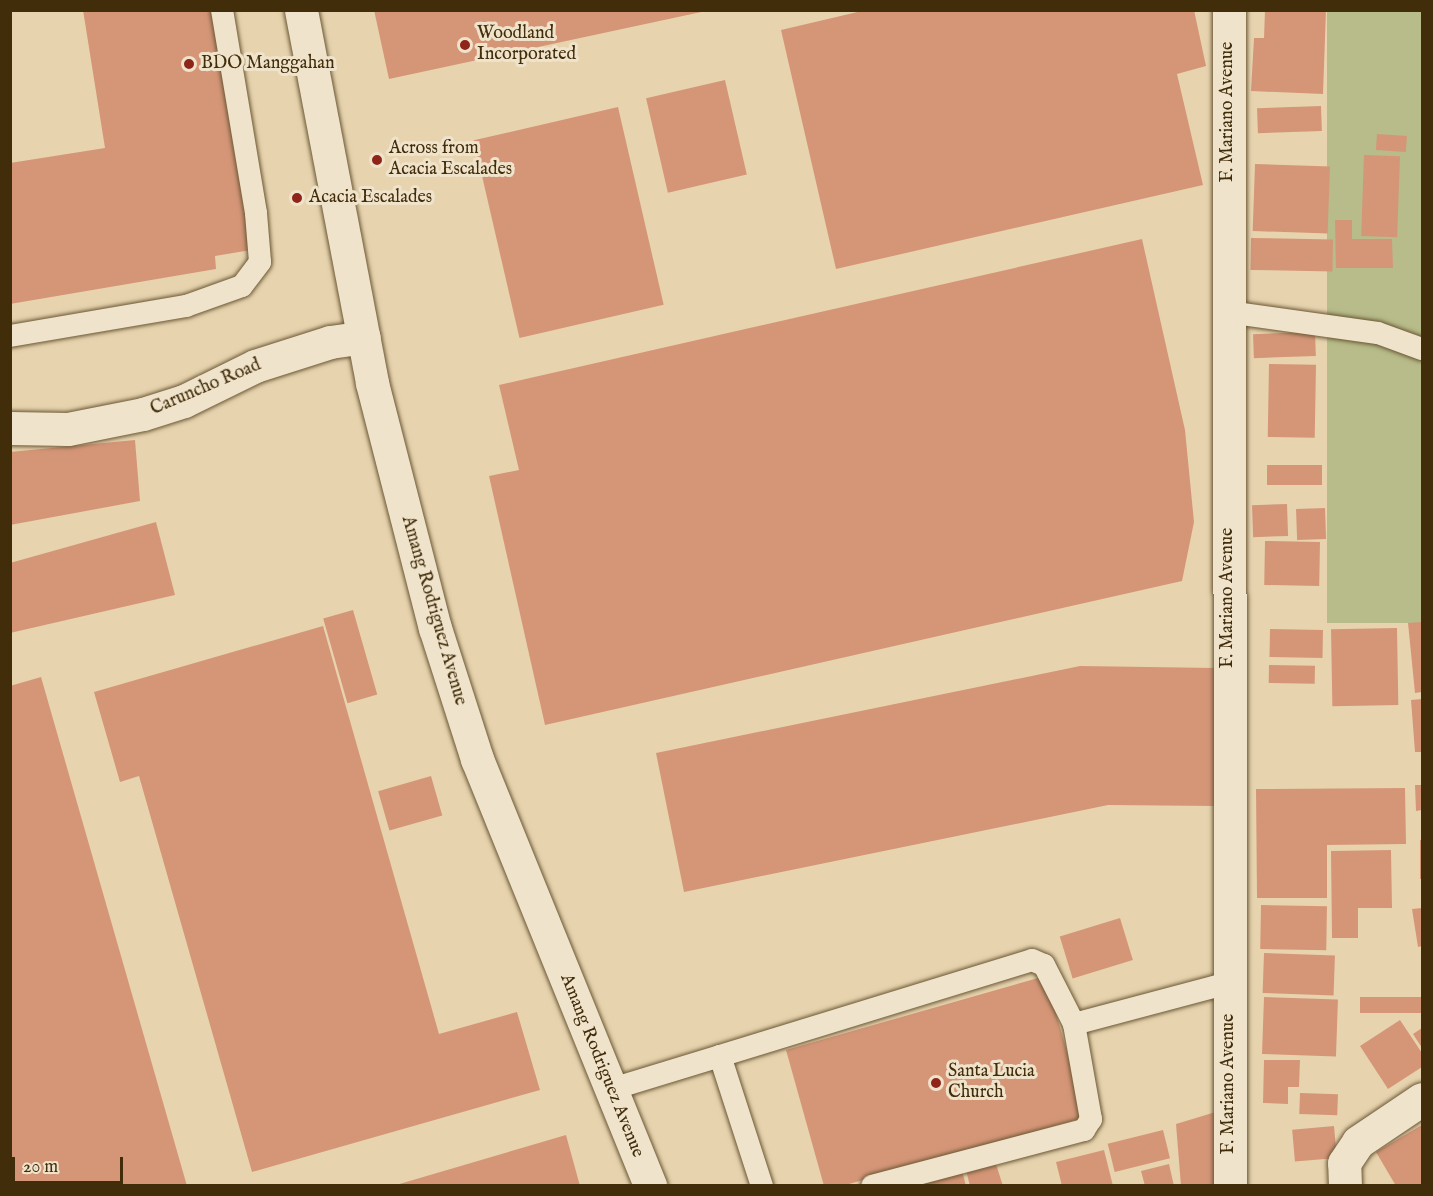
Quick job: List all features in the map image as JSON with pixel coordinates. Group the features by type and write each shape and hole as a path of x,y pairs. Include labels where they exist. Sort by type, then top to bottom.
{"street":[{"name":"Amang Rodriguez Avenue","path":"301,10 372,383 417,563 477,759 650,1185"},
{"name":"F. Mariano Avenue","path":"1228,10 1230,1185"},
{"name":"Caruncho Road","path":"10,428 68,429 143,414 184,401 255,366 330,342 364,336"},
{"path":"1345,1185 1344,1163 1358,1142 1422,1099"}],"lane":[{"path":"10,336 186,306 242,286 260,262 256,213 222,10"},
{"path":"1228,312 1378,333 1422,349"},
{"path":"612,1089 1032,960 1044,966 1074,1023 1090,1119 1084,1130 872,1185"},
{"path":"1074,1023 1228,983"},
{"path":"720,1056 762,1185"}],"green space":[{"path":"1327,11 1422,11 1422,623 1327,623"}],"building":[{"path":"83,10 211,10 251,250 215,256 216,269 10,304 10,163 105,148"},
{"name":"Woodland Incorporated","path":"374,10 706,10 706,11 389,79"},
{"path":"866,10 1194,10 1206,66 1177,74 1203,185 836,269 781,30"},
{"path":"1265,10 1326,10 1323,94 1251,91 1254,38 1264,38"},
{"path":"725,80 747,175 668,193 646,98"},
{"path":"1321,106 1322,131 1258,133 1257,108"},
{"path":"618,107 664,305 519,338 474,140"},
{"path":"1377,134 1407,136 1406,152 1376,150"},
{"path":"1364,155 1400,156 1397,237 1361,236"},
{"path":"1255,164 1330,167 1328,234 1253,231"},
{"path":"1335,220 1352,220 1352,239 1392,239 1393,268 1336,268"},
{"path":"1251,238 1333,239 1332,271 1250,270"},
{"path":"1142,239 1185,430 1194,522 1182,581 545,725 489,476 519,470 499,385"},
{"path":"1315,332 1316,356 1254,358 1253,334"},
{"path":"1269,364 1316,365 1315,438 1268,437"},
{"path":"135,440 140,501 10,525 10,452"},
{"path":"1267,465 1322,465 1322,485 1267,485"},
{"path":"1287,504 1288,536 1253,537 1252,505"},
{"path":"1325,508 1326,539 1297,540 1296,509"},
{"path":"156,522 175,595 10,633 10,563"},
{"path":"1265,541 1320,542 1319,586 1264,585"},
{"path":"353,610 377,695 347,703 323,619"},
{"path":"1422,622 1422,692 1415,693 1408,623"},
{"path":"323,626 439,1034 517,1012 540,1090 252,1172 139,776 120,782 94,692"},
{"path":"1397,628 1398,705 1332,706 1331,629"},
{"path":"1270,629 1323,630 1323,658 1270,657"},
{"path":"1269,665 1315,666 1315,684 1269,683"},
{"path":"1080,666 1215,668 1215,806 1108,805 684,892 656,753"},
{"path":"41,677 187,1186 10,1186 10,686"},
{"path":"1422,699 1422,752 1415,752 1411,700"},
{"path":"431,776 442,815 389,831 378,791"},
{"path":"1415,785 1422,785 1422,810 1416,811"},
{"path":"1405,788 1406,844 1327,845 1327,898 1257,898 1256,789"},
{"path":"1420,840 1422,840 1422,879 1420,879"},
{"path":"1391,850 1392,908 1358,908 1358,938 1332,938 1331,851"},
{"path":"1261,905 1327,906 1326,950 1260,949"},
{"path":"1422,908 1422,946 1418,947 1412,909"},
{"path":"1120,918 1133,960 1073,978 1060,936"},
{"path":"1264,953 1335,955 1334,995 1263,993"},
{"name":"Santa Lucia Church","path":"1045,976 1086,1117 842,1186 824,1186 786,1050"},
{"path":"1264,997 1338,1000 1336,1057 1262,1054"},
{"path":"1360,997 1422,997 1422,1013 1360,1013"},
{"path":"1400,1020 1422,1053 1422,1067 1388,1089 1360,1046"},
{"path":"1422,1028 1422,1048 1413,1034"},
{"path":"1264,1060 1300,1060 1299,1087 1288,1087 1288,1104 1263,1103"},
{"path":"1300,1093 1338,1094 1337,1115 1299,1114"},
{"path":"1219,1111 1221,1186 1181,1186 1176,1124"},
{"path":"1422,1125 1422,1186 1396,1186 1376,1152"},
{"path":"1334,1126 1337,1158 1295,1162 1292,1130"},
{"path":"1163,1130 1170,1158 1115,1172 1108,1144"},
{"path":"566,1135 580,1186 396,1186 396,1185"},
{"path":"1104,1150 1113,1186 1062,1186 1056,1162"},
{"path":"995,1161 1003,1186 970,1186 966,1170"},
{"path":"1169,1164 1174,1186 1145,1186 1141,1171"},
{"path":"961,1167 966,1186 905,1186"}],"place":[{"name":"Woodland Incorporated","path":"465,45"},
{"name":"BDO Manggahan","path":"189,64"},
{"name":"Across from Acacia Escalades","path":"377,160"},
{"name":"Acacia Escalades","path":"297,198"},
{"name":"Santa Lucia Church","path":"936,1083"}]}
